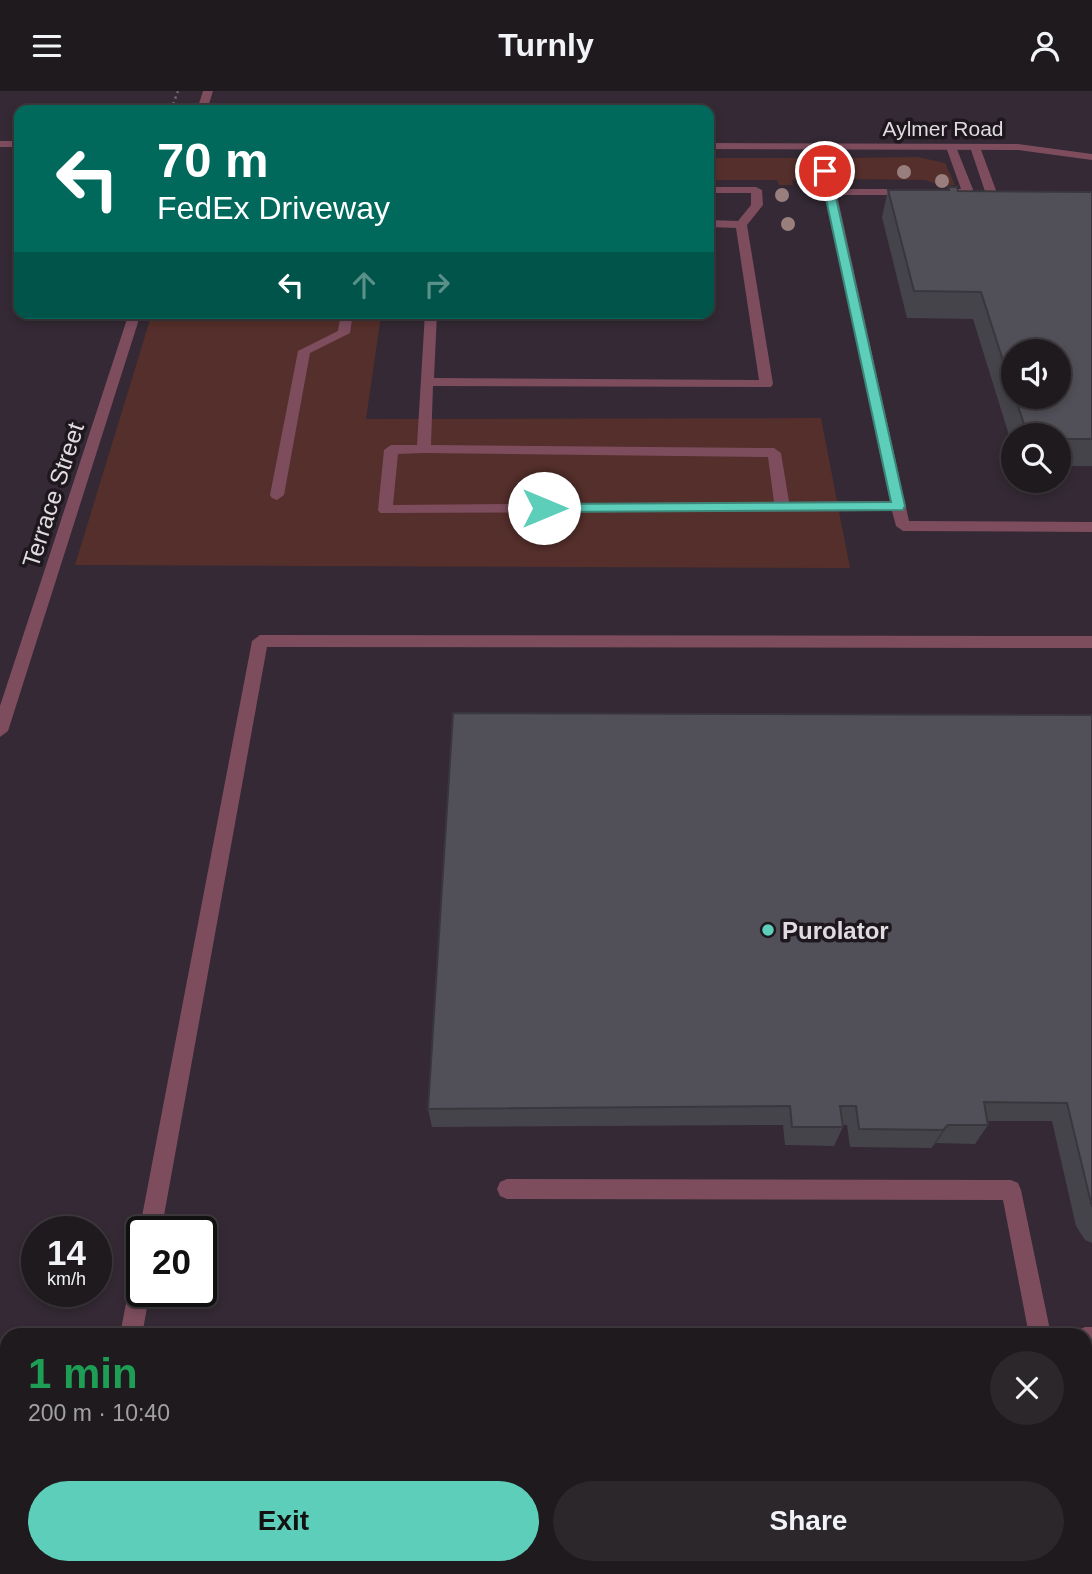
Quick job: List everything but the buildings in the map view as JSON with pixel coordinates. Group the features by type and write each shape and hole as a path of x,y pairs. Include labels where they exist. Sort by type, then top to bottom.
{"street":[{"name":"Aylmer Road","path":"714,146 1018,147 1092,157"},
{"path":"820,146 903,526 1092,527"},
{"path":"830,192 968,192 951,147"},
{"path":"975,147 998,212"},
{"path":"427,382 766,384 741,225 757,205 755,190 714,190"},
{"path":"714,224 741,225"},
{"name":"Terrace Street","path":"0,731 133,319"},
{"path":"277,495 303,351 344,333 346,319"},
{"path":"424,449 431,319"},
{"path":"782,506 774,453 424,449 391,450 385,510 899,506"},
{"path":"153,1216 260,641 1092,642"},
{"path":"507,1189 1011,1190 1040,1328"},
{"path":"132,1328 136,1307"}],"shaded area":[{"path":"0,91 1092,91 1092,1328 0,1328"},
{"path":"918,157 945,163 955,185 942,186 925,180 841,179 836,166 838,160 846,158"},
{"path":"714,158 800,158 810,170 805,178 792,180 793,185 779,185 777,180 714,180"},
{"path":"150,319 381,319 366,419 821,418 850,568 75,565"}],"place":[{"name":"Purolator","path":"768,930"}],"route":[{"path":"544,508 899,506 825,171"}]}
